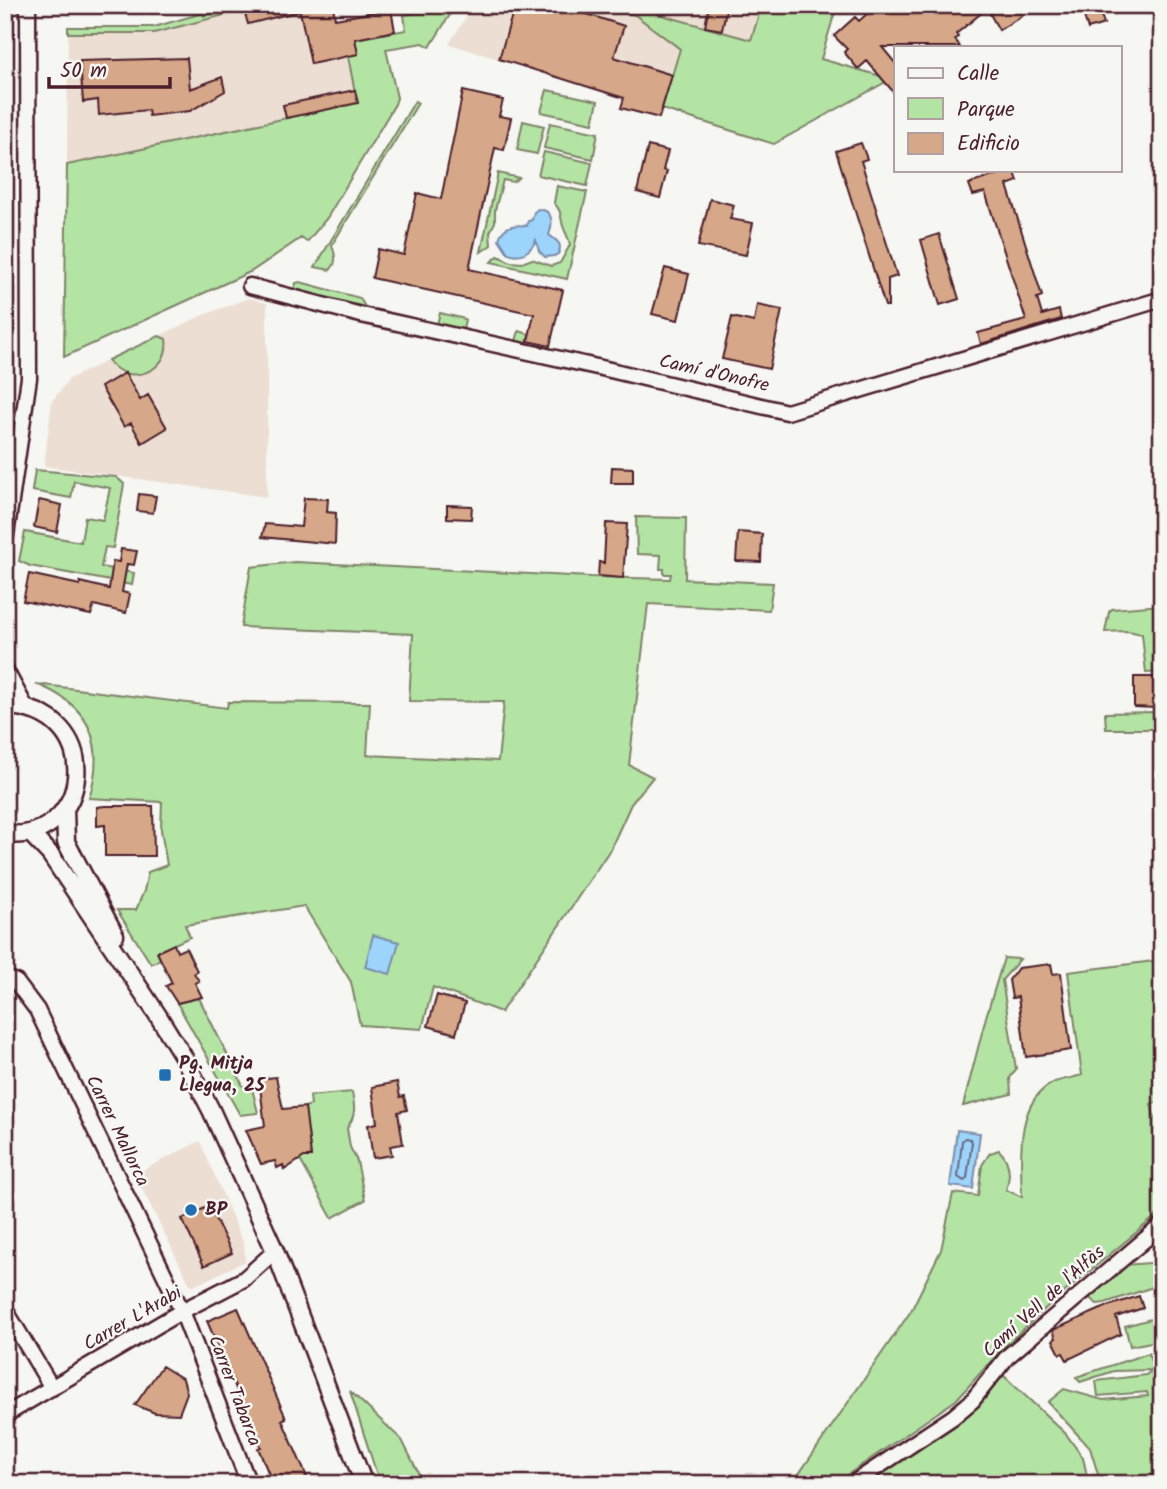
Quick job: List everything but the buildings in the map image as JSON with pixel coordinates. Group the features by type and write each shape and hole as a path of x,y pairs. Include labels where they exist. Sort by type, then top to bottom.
{"street":[{"path":"5,542 29,378 28,5"},
{"name":"Camí d'Onofre","path":"250,286 361,315 787,412 1162,299"},
{"path":"5,669 25,706"},
{"path":"5,706 25,706 44,714 61,728 73,746 77,767 75,789 65,808 51,824 30,833 5,834"},
{"path":"65,808 66,842 211,1110 275,1251 364,1484"},
{"path":"30,833 51,854 158,1014"},
{"name":"Carrer Mallorca","path":"5,977 16,982 37,1010 182,1311"},
{"name":"Camí Vell de l'Alfàs","path":"852,1484 963,1409 1007,1357 1162,1225"},
{"name":"Carrer L'Arabi","path":"5,1415 182,1311 244,1279 275,1251"},
{"path":"5,1309 52,1388"},
{"name":"Carrer Tabarca","path":"182,1311 250,1484"}],"shaded area":[{"path":"262,5 319,5 330,60 348,56 358,103 67,165 68,33 154,33"},
{"path":"474,5 837,5 821,59 891,79 774,144 449,44"},
{"path":"249,298 267,303 267,497 44,466 52,401 69,379 201,316"},
{"name":"BP","path":"200,1141 244,1245 245,1261 194,1286 189,1283 135,1174"}],"green space":[{"path":"440,5 456,5 430,47 423,43 386,49 397,98 395,104 327,218 307,242 301,238 252,271 64,357 67,165 357,103 348,56 358,54 355,39 406,30 404,15 435,10"},
{"path":"603,5 659,5 658,14 751,40 762,5 837,5 821,59 891,79 774,144 662,109 680,49 635,15"},
{"path":"236,8 236,12 154,33 68,33 68,27 154,27 203,13 204,16"},
{"path":"547,90 598,101 593,123 541,112"},
{"path":"415,101 418,103 332,245 335,258 333,267 330,270 315,267"},
{"path":"523,121 544,126 537,154 517,150"},
{"path":"550,123 598,133 593,159 544,148"},
{"path":"544,152 592,163 587,186 538,175"},
{"path":"498,173 519,178 513,182 503,180 495,210 495,222 490,232 491,245 481,252"},
{"path":"557,186 587,192 567,279 491,262 498,256 511,262 522,263 532,259 551,266 560,263 570,245 560,211 554,203"},
{"path":"296,283 360,298 365,307 437,324 440,313 465,319 463,330 516,341 519,331 529,334 526,348 309,299 294,290"},
{"path":"159,336 166,339 166,351 155,368 136,374 126,373 108,360"},
{"path":"35,470 116,477 124,484 113,548 105,547 101,567 134,573 132,585 30,566 19,561 25,532 81,542 85,517 103,520 110,488 74,481 71,498 32,491"},
{"path":"636,517 686,518 685,579 773,583 769,610 648,604 629,765 653,777 631,804 611,848 501,1012 433,987 422,1029 360,1025 351,982 304,906 185,925 190,937 157,952 160,959 151,964 117,910 136,910 148,872 167,865 161,830 162,802 89,798 96,760 90,729 70,703 36,684 227,708 228,702 370,703 367,755 498,761 504,702 409,701 413,634 241,627 251,567 295,562 670,579 671,574 664,574 664,569 660,569 661,555 637,554"},
{"path":"1162,605 1162,672 1146,673 1142,634 1128,631 1105,632 1109,612 1112,609"},
{"path":"1157,712 1158,729 1106,729 1105,713"},
{"path":"1004,958 1020,959 1002,980 1016,1069 1010,1078 1011,1094 963,1106 986,1017"},
{"path":"1162,960 1162,1071 1156,1073 1159,1087 1162,1086 1162,1101 1151,1104 1154,1117 1162,1116 1162,1211 1049,1305 1004,1347 956,1400 834,1484 792,1484 911,1311 941,1250 953,1193 978,1196 982,1165 990,1153 999,1150 1008,1168 1006,1190 1022,1197 1021,1150 1026,1117 1032,1102 1055,1082 1082,1075 1068,972"},
{"path":"199,998 244,1088 252,1088 258,1113 240,1115 177,1003"},
{"path":"352,1092 354,1111 347,1128 365,1200 332,1218 299,1158 311,1156 305,1107 311,1105 310,1096"},
{"path":"1162,1262 1162,1284 1105,1303 1097,1304 1088,1297 1124,1265"},
{"path":"1162,1316 1162,1340 1130,1346 1125,1326"},
{"path":"1149,1353 1153,1370 1162,1368 1162,1484 1101,1484 1090,1448 1048,1402 1064,1389 1103,1400 1148,1396 1147,1392 1098,1396 1096,1381 1146,1375 1152,1370 1114,1371 1080,1382 1076,1377"},
{"path":"1003,1375 1066,1434 1083,1458 1089,1484 866,1484 956,1421 989,1392"},
{"path":"350,1391 402,1440 424,1484 380,1484"}],"water":[{"path":"538,209 550,215 549,235 559,244 558,254 545,257 539,251 536,240 525,253 508,253 499,239 501,234 510,227 527,226"},
{"path":"373,935 399,942 390,974 365,967"},
{"path":"957,1130 980,1133 973,1189 950,1186"}],"place":[{"name":"Pg. Mitja Llegua, 25","path":"165,1075"},
{"name":"BP","path":"191,1210"}]}
